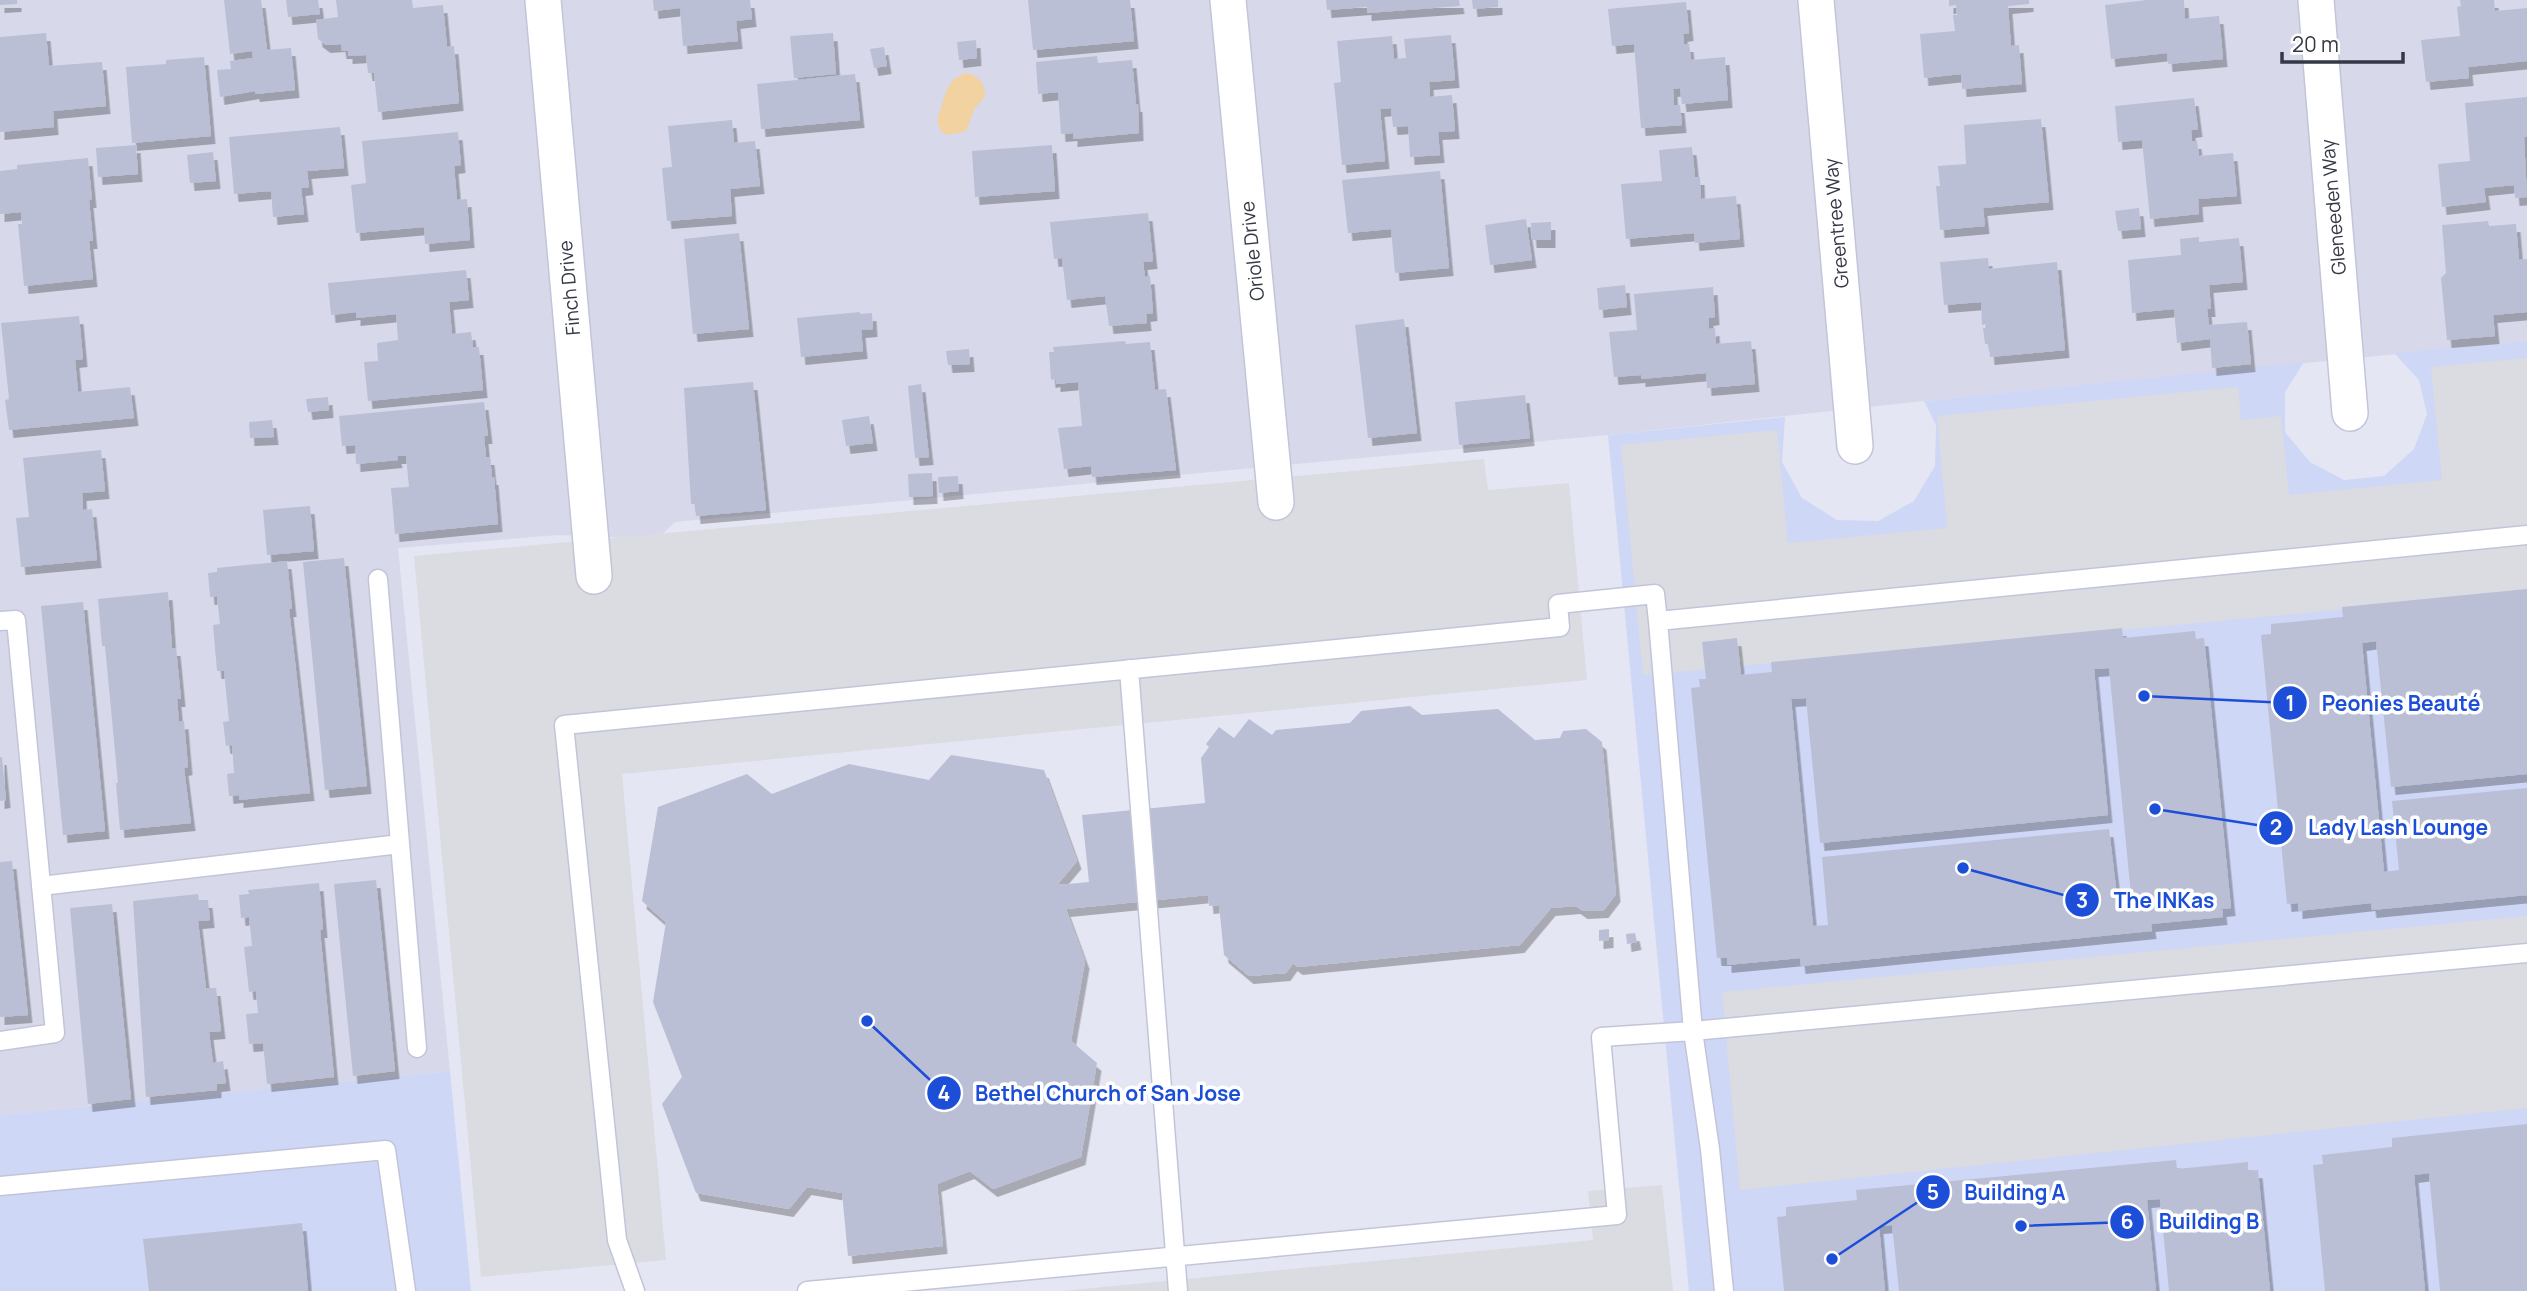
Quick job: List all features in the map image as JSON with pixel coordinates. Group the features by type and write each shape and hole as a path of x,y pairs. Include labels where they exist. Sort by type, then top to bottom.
{"street":[{"name":"Finch Drive","path":"543,0 594,576"},
{"name":"Oriole Drive","path":"1228,0 1276,502"},
{"name":"Greentree Way","path":"1816,0 1855,446"},
{"name":"Gleneeden Way","path":"2316,0 2350,413"}],"lane":[{"path":"1658,621 2527,535"},
{"path":"378,579 417,1048"},
{"path":"635,1291 617,1240 564,725 1560,627 1558,604 1655,594 1693,1031 1710,1149 1724,1291"},
{"path":"0,621 16,620 55,1033 0,1041"},
{"path":"1129,669 1178,1291"},
{"path":"40,886 400,844"},
{"path":"807,1291 1617,1215 1601,1037 1693,1031 2527,953"},
{"path":"0,1186 386,1150 406,1291"}],"shaded area":[{"path":"0,0 2527,0 2527,341 1608,435 675,522 657,539 559,535 398,548 450,1071 0,1115"},
{"path":"965,73 980,80 985,96 974,110 966,131 949,135 941,132 937,120 947,89 954,79"},
{"path":"2527,341 2527,1291 1689,1291 1608,435 1785,417 1782,462 1802,498 1837,520 1878,521 1914,501 1935,466 1936,425 1924,401 2304,362 2285,392 2285,432 2310,462 2344,480 2384,476 2414,449 2427,414 2419,380 2394,353"},
{"path":"2527,358 2527,592 1643,675 1621,445 1777,430 1788,543 1947,528 1937,416 2238,387 2241,420 2281,416 2289,495 2442,480 2431,367"},
{"path":"1484,459 1488,490 1569,483 1587,680 622,774 666,1260 481,1277 414,556"},
{"path":"2527,916 2527,1108 1740,1190 1722,992"},
{"path":"450,1071 471,1291 0,1291 0,1115"},
{"path":"1662,1185 1673,1291 1062,1291 1593,1240 1588,1191"}],"building":[{"path":"0,0 17,0 17,4 0,5"},
{"path":"224,0 261,0 267,50 291,48 295,90 255,94 255,91 220,97 217,70 231,69 230,61 253,58 252,51 230,54"},
{"path":"286,0 318,0 320,14 288,17"},
{"path":"336,0 412,0 413,8 443,5 447,47 454,46 459,103 378,112 374,73 368,73 366,55 348,56 348,51 342,51 341,44 326,45 318,39 316,20 338,17"},
{"path":"653,0 750,0 752,19 736,21 738,41 683,46 680,8 654,11"},
{"path":"1028,0 1130,0 1134,41 1033,50"},
{"path":"1326,0 1459,0 1460,6 1367,13 1367,7 1327,10"},
{"path":"1472,0 1498,0 1498,7 1473,9"},
{"path":"1949,0 2029,0 2029,4 2008,6 2011,46 2019,45 2022,84 1962,89 1961,74 1924,78 1920,34 1955,31 1953,15 1957,15 1956,5 1949,6"},
{"path":"2147,0 2184,0 2185,19 2219,16 2223,59 2168,64 2167,53 2111,59 2105,5"},
{"path":"2460,0 2494,0 2495,11 2527,8 2527,61 2468,67 2469,78 2426,82 2421,40 2460,36 2457,7 2461,6"},
{"path":"1686,2 1689,33 1683,34 1684,44 1689,44 1691,60 1725,57 1728,100 1682,104 1680,88 1673,89 1674,105 1680,105 1682,125 1641,128 1634,44 1612,46 1608,9"},
{"path":"46,33 49,66 102,62 106,106 53,111 54,127 0,132 0,37"},
{"path":"833,33 836,74 794,78 790,36"},
{"path":"1451,35 1455,80 1429,82 1430,97 1452,95 1455,131 1438,132 1440,155 1410,157 1408,126 1393,127 1391,108 1380,109 1385,161 1342,165 1334,83 1341,82 1337,41 1392,36 1394,59 1406,58 1404,39"},
{"path":"976,40 977,58 959,60 957,42"},
{"path":"884,47 887,66 874,68 870,49"},
{"path":"1097,56 1098,63 1132,60 1139,133 1073,139 1073,133 1061,134 1058,92 1038,94 1036,62"},
{"path":"204,57 211,136 132,143 126,67 166,64 166,60"},
{"path":"855,74 860,120 761,129 757,84"},
{"path":"2527,97 2527,137 2524,137 2527,197 2515,198 2514,185 2484,188 2486,202 2442,207 2438,164 2470,161 2465,103"},
{"path":"2194,98 2198,129 2191,130 2192,141 2197,141 2199,156 2233,153 2237,196 2198,199 2199,214 2150,219 2142,140 2118,142 2115,106"},
{"path":"2041,119 2049,202 1983,208 1985,226 1940,230 1936,186 1940,186 1938,166 1966,164 1964,125"},
{"path":"732,120 734,143 755,141 760,186 730,189 732,216 667,221 662,168 672,167 668,126"},
{"path":"340,127 344,168 307,171 309,187 301,188 304,214 273,217 271,191 234,194 229,137"},
{"path":"458,132 461,165 454,166 457,200 467,199 470,240 425,244 424,227 356,233 351,185 366,183 362,141"},
{"path":"136,145 138,174 98,177 96,148"},
{"path":"1052,145 1055,191 975,197 972,151"},
{"path":"1692,147 1695,177 1700,177 1701,199 1736,196 1740,239 1695,243 1694,233 1626,239 1621,184 1662,181 1659,150"},
{"path":"213,152 216,181 190,183 187,155"},
{"path":"88,158 93,241 89,241 93,279 24,286 18,224 22,224 21,212 0,214 0,171 17,169 17,165"},
{"path":"1440,171 1449,268 1395,273 1391,229 1348,233 1342,180"},
{"path":"2139,208 2141,229 2118,231 2115,211"},
{"path":"1148,213 1153,261 1143,262 1145,277 1150,276 1153,313 1146,314 1147,323 1109,326 1105,296 1067,300 1062,258 1054,259 1050,222"},
{"path":"1526,219 1532,260 1490,265 1485,225"},
{"path":"2488,221 2489,226 2516,224 2519,260 2527,259 2527,312 2493,315 2495,336 2447,340 2441,278 2446,273 2442,225"},
{"path":"1551,222 1551,240 1532,240 1531,223"},
{"path":"739,233 749,329 693,334 684,239"},
{"path":"2199,237 2199,242 2239,238 2243,282 2209,285 2211,309 2207,309 2209,325 2247,322 2251,364 2212,368 2210,339 2177,343 2174,309 2132,313 2128,260 2181,255 2180,239"},
{"path":"1988,258 1989,269 2057,262 2065,350 1990,357 1989,344 1985,344 1983,328 1987,328 1987,324 1982,325 1981,302 1944,305 1940,262"},
{"path":"466,270 469,300 449,302 452,334 471,332 473,347 479,347 483,390 368,401 364,362 378,361 377,343 398,340 396,314 356,318 356,312 331,315 328,283"},
{"path":"1625,285 1627,307 1599,310 1597,288"},
{"path":"1713,287 1715,317 1709,318 1709,329 1715,328 1716,344 1751,341 1755,384 1707,388 1706,373 1641,379 1641,375 1614,377 1609,332 1637,330 1634,294"},
{"path":"872,313 873,329 861,330 863,351 801,357 797,318"},
{"path":"79,316 83,359 75,360 78,392 130,387 134,418 9,430 5,400 9,399 1,323"},
{"path":"1404,319 1417,433 1368,438 1355,325"},
{"path":"1125,341 1126,344 1150,342 1155,390 1166,389 1176,470 1092,477 1091,466 1064,469 1058,428 1082,426 1078,382 1056,384 1056,379 1051,380 1049,352 1054,352 1053,347"},
{"path":"969,349 970,364 948,365 946,351"},
{"path":"753,382 766,510 696,516 695,504 691,504 684,388"},
{"path":"921,384 929,457 915,458 908,386"},
{"path":"1525,395 1530,438 1459,445 1455,402"},
{"path":"328,397 329,410 308,412 306,399"},
{"path":"484,402 488,436 484,436 486,457 490,457 494,477 498,524 395,534 391,488 409,487 406,456 397,456 398,460 356,464 355,445 342,446 339,416"},
{"path":"869,416 873,443 846,446 842,420"},
{"path":"272,420 274,437 250,438 249,422"},
{"path":"101,450 105,491 82,493 83,510 92,509 97,560 21,567 16,518 29,517 23,458"},
{"path":"932,473 933,496 909,497 908,474"},
{"path":"958,476 959,491 939,493 938,477"},
{"path":"310,506 314,551 267,555 263,510"},
{"path":"344,558 367,786 325,790 303,562"},
{"path":"287,561 292,609 289,609 310,793 239,800 239,795 229,796 227,774 234,773 232,745 226,746 223,722 229,721 224,671 217,671 213,625 220,624 217,596 210,597 208,573 217,572 217,568"},
{"path":"2527,589 2527,774 2391,787 2376,641 2362,643 2384,872 2399,870 2392,801 2527,788 2527,895 2372,910 2371,903 2298,911 2298,903 2287,904 2261,635 2271,634 2271,624 2343,617 2342,607"},
{"path":"168,592 172,648 176,648 181,699 177,699 179,722 184,721 188,767 184,768 191,823 120,830 105,646 102,646 98,599"},
{"path":"83,602 105,831 63,835 41,606"},
{"path":"2122,628 2123,638 2195,631 2196,639 2204,638 2231,908 2222,909 2223,917 2151,924 2152,931 1801,966 1800,958 1727,965 1727,958 1717,958 1691,688 1700,687 1699,679 1706,679 1702,642 1737,638 1741,675 1772,672 1771,662","holes":["2109,668 2131,895 2117,896 2109,829 1822,857 1828,925 1813,926 1791,699 1806,698 1820,843 2108,815 2094,669"]},
{"path":"1410,706 1422,715 1498,709 1535,740 1560,738 1563,731 1586,729 1602,742 1616,894 1604,910 1583,911 1576,906 1551,908 1520,945 1298,967 1293,963 1286,973 1249,976 1224,955 1219,905 1209,906 1208,895 1066,909 1085,961 1071,1041 1097,1063 1081,1157 993,1189 970,1171 937,1184 943,1246 848,1256 842,1193 807,1187 789,1209 696,1193 662,1104 682,1077 653,1002 666,922 642,901 658,807 747,774 772,794 849,764 929,780 951,755 1044,770 1077,861 1057,885 1089,882 1082,815 1205,803 1201,758 1209,747 1206,744 1219,727 1234,738 1249,719 1272,735 1276,730 1350,723 1361,711"},
{"path":"0,757 6,800 0,801"},
{"path":"12,861 28,1015 0,1017 0,862"},
{"path":"376,880 395,1071 353,1076 334,884"},
{"path":"319,883 323,930 320,930 334,1077 267,1084 263,1043 249,1044 246,1014 258,1013 256,991 249,992 244,947 252,946 249,917 241,918 239,895 249,894 248,890"},
{"path":"198,894 199,900 208,900 210,920 198,921 206,988 216,988 221,1031 209,1032 213,1063 223,1061 226,1083 217,1084 217,1090 146,1097 133,901"},
{"path":"112,904 131,1099 88,1104 70,908"},
{"path":"1609,929 1609,940 1599,941 1599,930"},
{"path":"1635,933 1637,942 1627,944 1626,934"},
{"path":"2527,1124 2527,1291 2440,1291 2429,1173 2414,1175 2425,1291 2325,1291 2313,1165 2323,1164 2322,1155 2392,1147 2392,1138"},
{"path":"2176,1160 2177,1169 2248,1162 2248,1171 2258,1170 2270,1291 2169,1291 2160,1199 2147,1200 2156,1291 1899,1291 1892,1225 1879,1226 1885,1291 1784,1291 1777,1217 1786,1216 1786,1207 1857,1200 1856,1190"},
{"path":"302,1223 308,1291 149,1291 143,1239"}],"place":[{"name":"Peonies Beauté","path":"2144,696"},
{"name":"Lady Lash Lounge","path":"2155,809"},
{"name":"The INKas","path":"1963,868"},
{"name":"Bethel Church of San Jose","path":"867,1021"},
{"name":"Building B","path":"2021,1226"},
{"name":"Building A","path":"1832,1259"}]}
